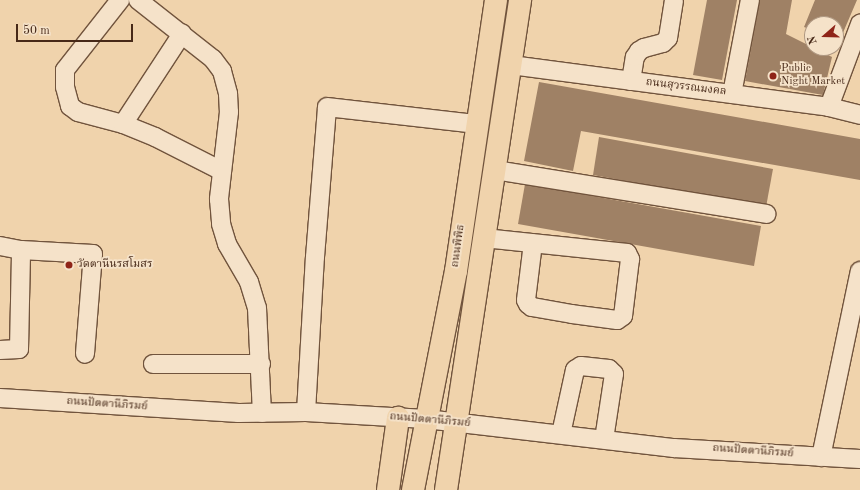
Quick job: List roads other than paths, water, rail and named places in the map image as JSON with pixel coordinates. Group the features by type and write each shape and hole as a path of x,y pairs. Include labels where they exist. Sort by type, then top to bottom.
{"main road":[{"name":"ถนนพิพิธ","path":"413,490 456,271 496,0"},
{"path":"446,490 520,0"},
{"path":"388,490 398,418"}],"street":[{"path":"120,0 65,70 65,87 70,106 78,112 123,124 155,137 222,171"},
{"path":"138,0 213,59 222,71 228,94 229,112 219,200 221,224 227,244 249,282 258,308 262,413"},
{"path":"631,81 635,57 639,51 644,48 663,43 668,38 674,0"},
{"path":"732,94 750,0"},
{"path":"829,107 860,24"},
{"path":"123,124 182,34"},
{"name":"ถนนสุวรรณมงคล","path":"510,65 829,107 860,115"},
{"path":"306,412 326,108 477,124"},
{"path":"495,170 766,214"},
{"path":"484,238 627,252 630,259 623,316 617,320 557,312 528,304 526,300 533,243"},
{"path":"0,246 21,250 94,254 85,354"},
{"path":"0,350 19,349 21,250"},
{"path":"821,457 860,271"},
{"path":"153,364 261,364"},
{"path":"561,434 575,370 581,366 609,370 614,374 604,439"},
{"name":"ถนนปัตตานีภิรมย์","path":"0,398 239,413 306,412 426,419 456,424 561,434 674,448 860,459"}],"place":[{"name":"Public Night Market","path":"773,76"},
{"name":"วัดตานีนรสโมสร","path":"69,265"}]}
